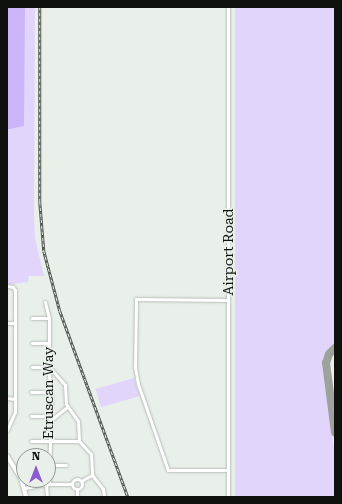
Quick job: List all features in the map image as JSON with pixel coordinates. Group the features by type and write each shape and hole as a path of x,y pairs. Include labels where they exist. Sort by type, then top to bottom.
{"main road":[{"path":"7,456 16,473"},
{"path":"24,488 26,497"}],"street":[{"name":"Airport Road","path":"228,7 228,497"},
{"path":"7,286 13,287 15,323 14,418 7,430"},
{"path":"228,300 136,299 136,372 168,470 228,470"},
{"name":"Etruscan Way","path":"45,302 49,318 48,392 51,396 49,448"},
{"path":"32,318 49,318"},
{"path":"7,322 15,323"},
{"path":"32,343 48,343"},
{"path":"32,367 49,367 65,385 67,407 78,420 79,440 91,456 92,475 103,489 104,497"},
{"path":"31,392 48,392"},
{"path":"7,398 15,399"},
{"path":"31,416 51,418 67,407"},
{"path":"31,441 79,440"},
{"path":"56,465 66,465"},
{"path":"72,484 76,479 81,481 92,475"},
{"path":"77,489 82,486 81,481"},
{"path":"56,484 72,484 77,489 78,497"}],"shaded area":[{"path":"7,7 35,7 34,218 35,238 44,276 29,276 28,282 7,285"},
{"path":"7,7 25,7 24,126 10,129 7,129"},
{"path":"235,7 335,7 335,343 325,355 323,364 335,459 335,497 235,497"},
{"path":"134,378 139,396 101,407 96,389"}],"taxiway":[{"path":"335,348 329,354 326,363 335,432"}],"railway":[{"path":"40,7 40,202 44,251 60,311 128,497"}]}
